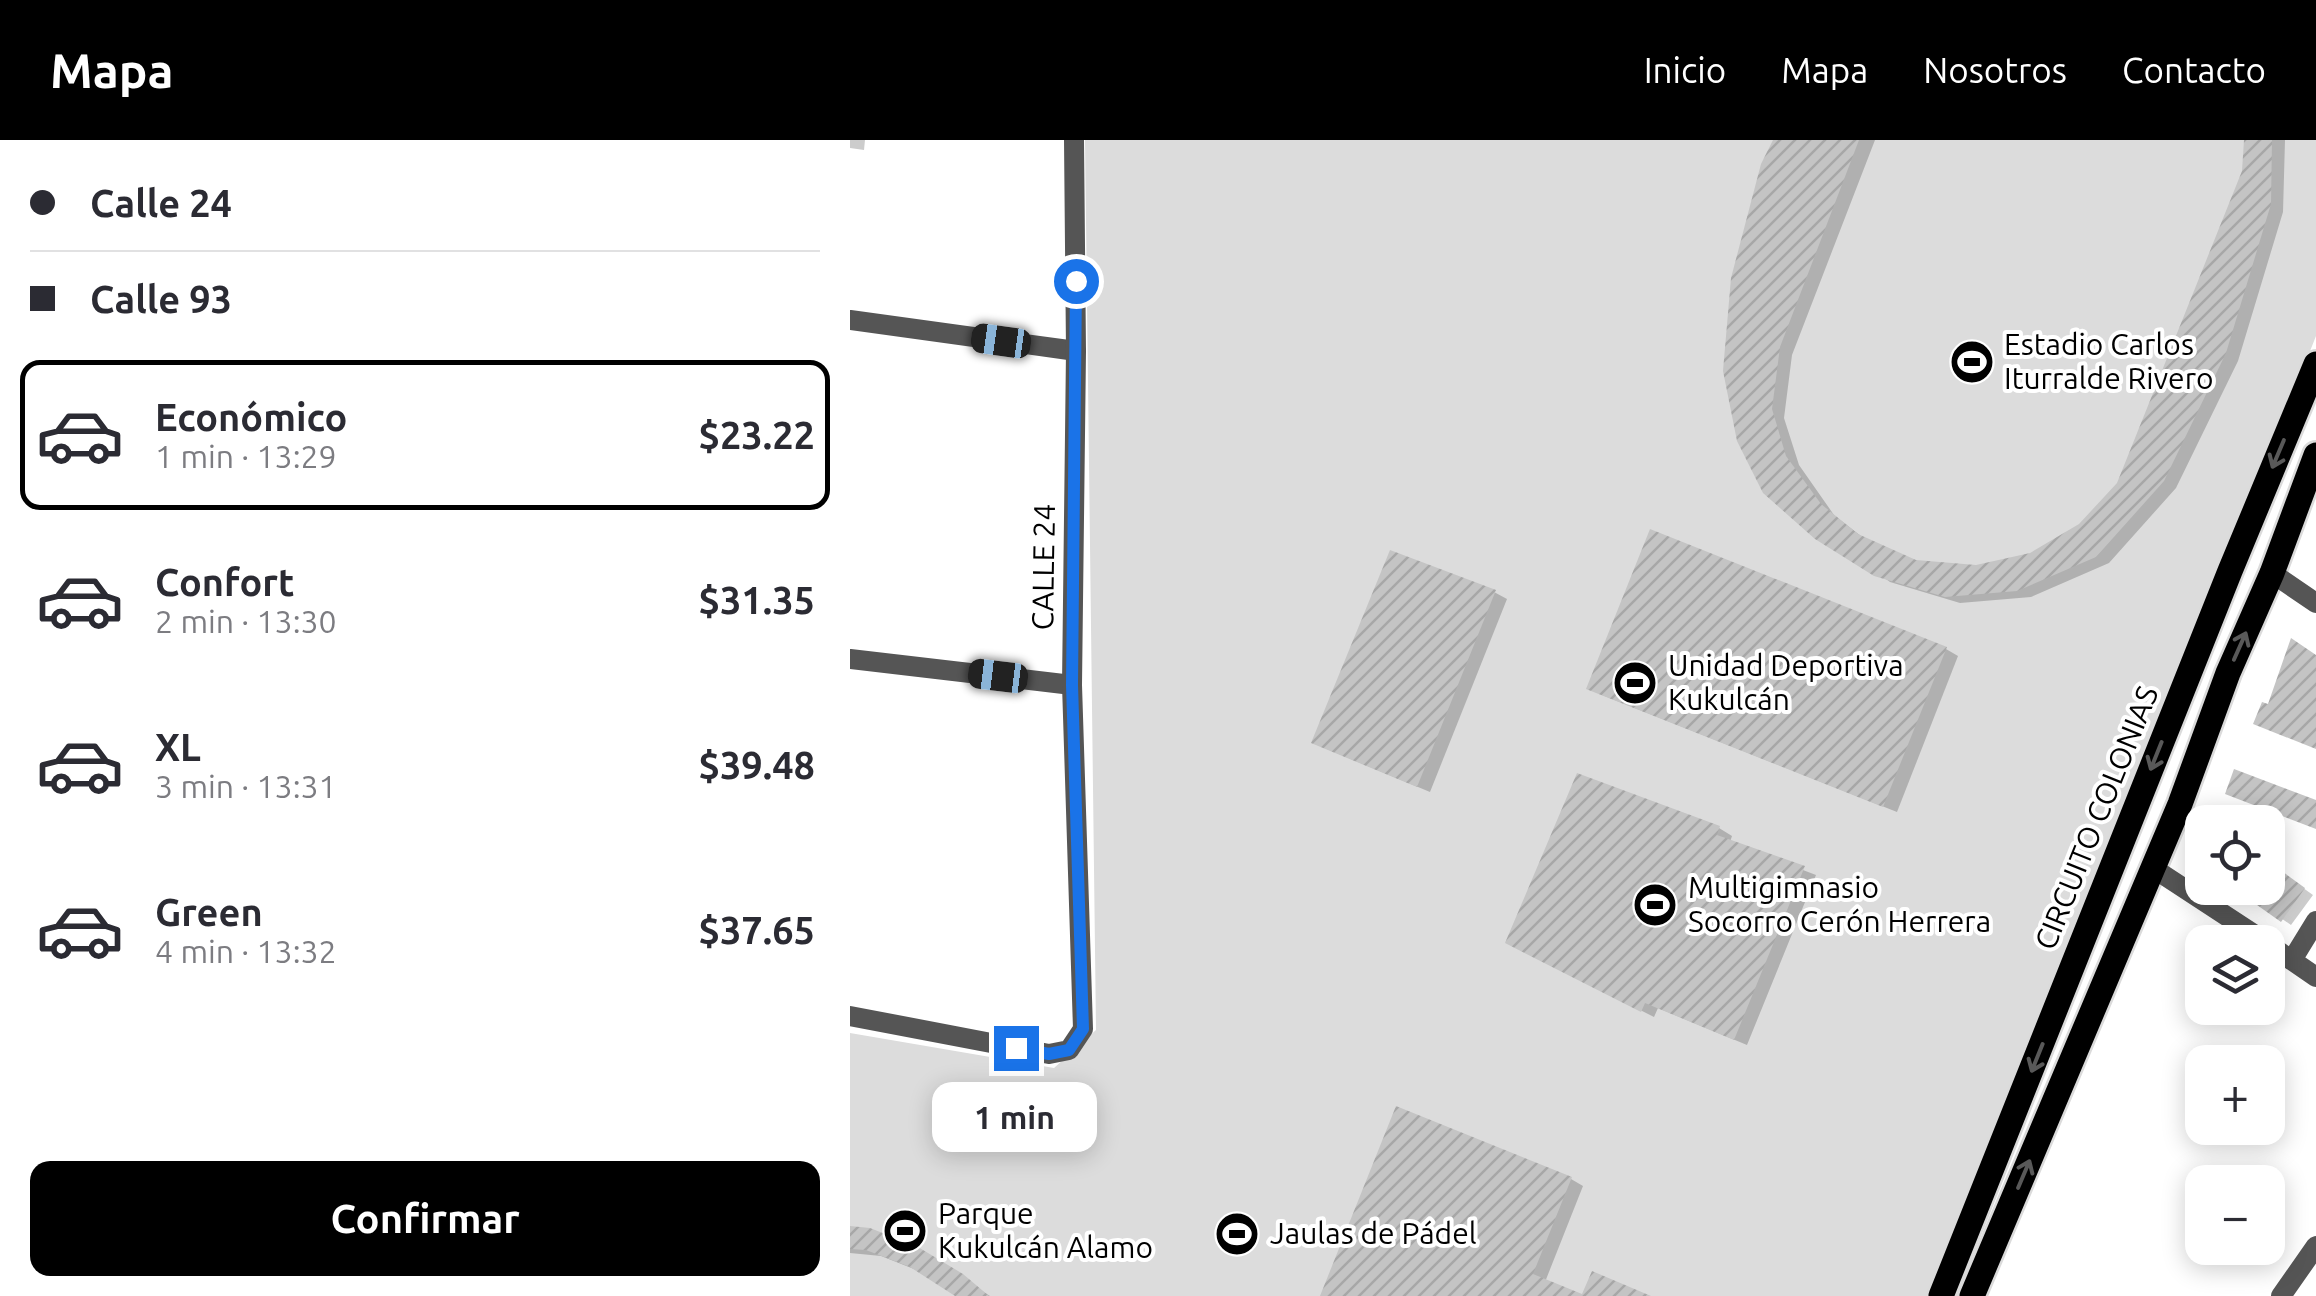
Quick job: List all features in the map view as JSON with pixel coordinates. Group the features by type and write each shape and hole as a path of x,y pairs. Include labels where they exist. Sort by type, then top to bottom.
{"main road":[{"name":"CIRCUITO COLONIAS","path":"1942,1296 2222,590 2316,364"},
{"path":"1972,1296 2153,868 2316,455"},
{"path":"1968,1229 1996,1240"}],"street":[{"name":"CALLE 24","path":"850,1016 1049,1054 1069,1050 1083,1029 1072,685 1074,140"},
{"path":"850,320 1076,352"},
{"path":"2272,572 2316,604"},
{"path":"850,659 1072,685"},
{"path":"2153,868 2240,925"},
{"path":"2292,960 2316,921"},
{"path":"2285,955 2316,978"},
{"path":"2281,1296 2316,1246"}],"shaded area":[{"name":"Unidad Deportiva Kukulcán","path":"1085,140 2316,140 2316,336 1934,1296 850,1296 850,1033 1054,1068 1096,1030"}],"building":[{"path":"1773,140 1859,140 1780,347 1772,409 1786,456 1821,504 1858,534 1916,560 1976,565 2030,553 2079,524 2117,483 2242,171 2244,140 2272,140 2271,204 2226,353 2164,481 2096,557 2017,591 1945,597 1874,576 1815,539 1763,493 1737,441 1723,371 1731,278 1761,164"},
{"path":"1650,529 1947,647 1883,807 1586,689"},
{"path":"1390,550 1496,590 1417,787 1311,743"},
{"path":"2291,638 2316,655 2316,749 2253,724 2262,702 2268,704"},
{"path":"2234,769 2316,800 2316,829 2285,817 2285,805 2254,805 2225,794"},
{"name":"Multigimnasio Socorro Cerón Herrera","path":"1577,773 1720,826 1717,835 1805,866 1734,1040 1645,1003 1641,1012 1505,943"},
{"path":"2285,873 2305,888 2281,922 2257,905 2285,905"},
{"path":"1396,1106 1572,1177 1533,1274 1582,1294 1592,1271 1651,1296 1320,1296"},
{"path":"850,1226 870,1228 918,1247 963,1274 989,1296 955,1296 910,1267 866,1250 850,1249"}],"place":[{"name":"Estadio Carlos Iturralde Rivero","path":"1972,362"},
{"name":"Unidad Deportiva Kukulcán","path":"1635,683"},
{"name":"Multigimnasio Socorro Cerón Herrera","path":"1655,905"},
{"name":"Parque Kukulcán Alamo","path":"905,1231"},
{"name":"Jaulas de Pádel","path":"1237,1234"}],"route":[{"path":"1016,1048 1049,1054 1069,1050 1083,1029 1072,685 1076,281"}]}
